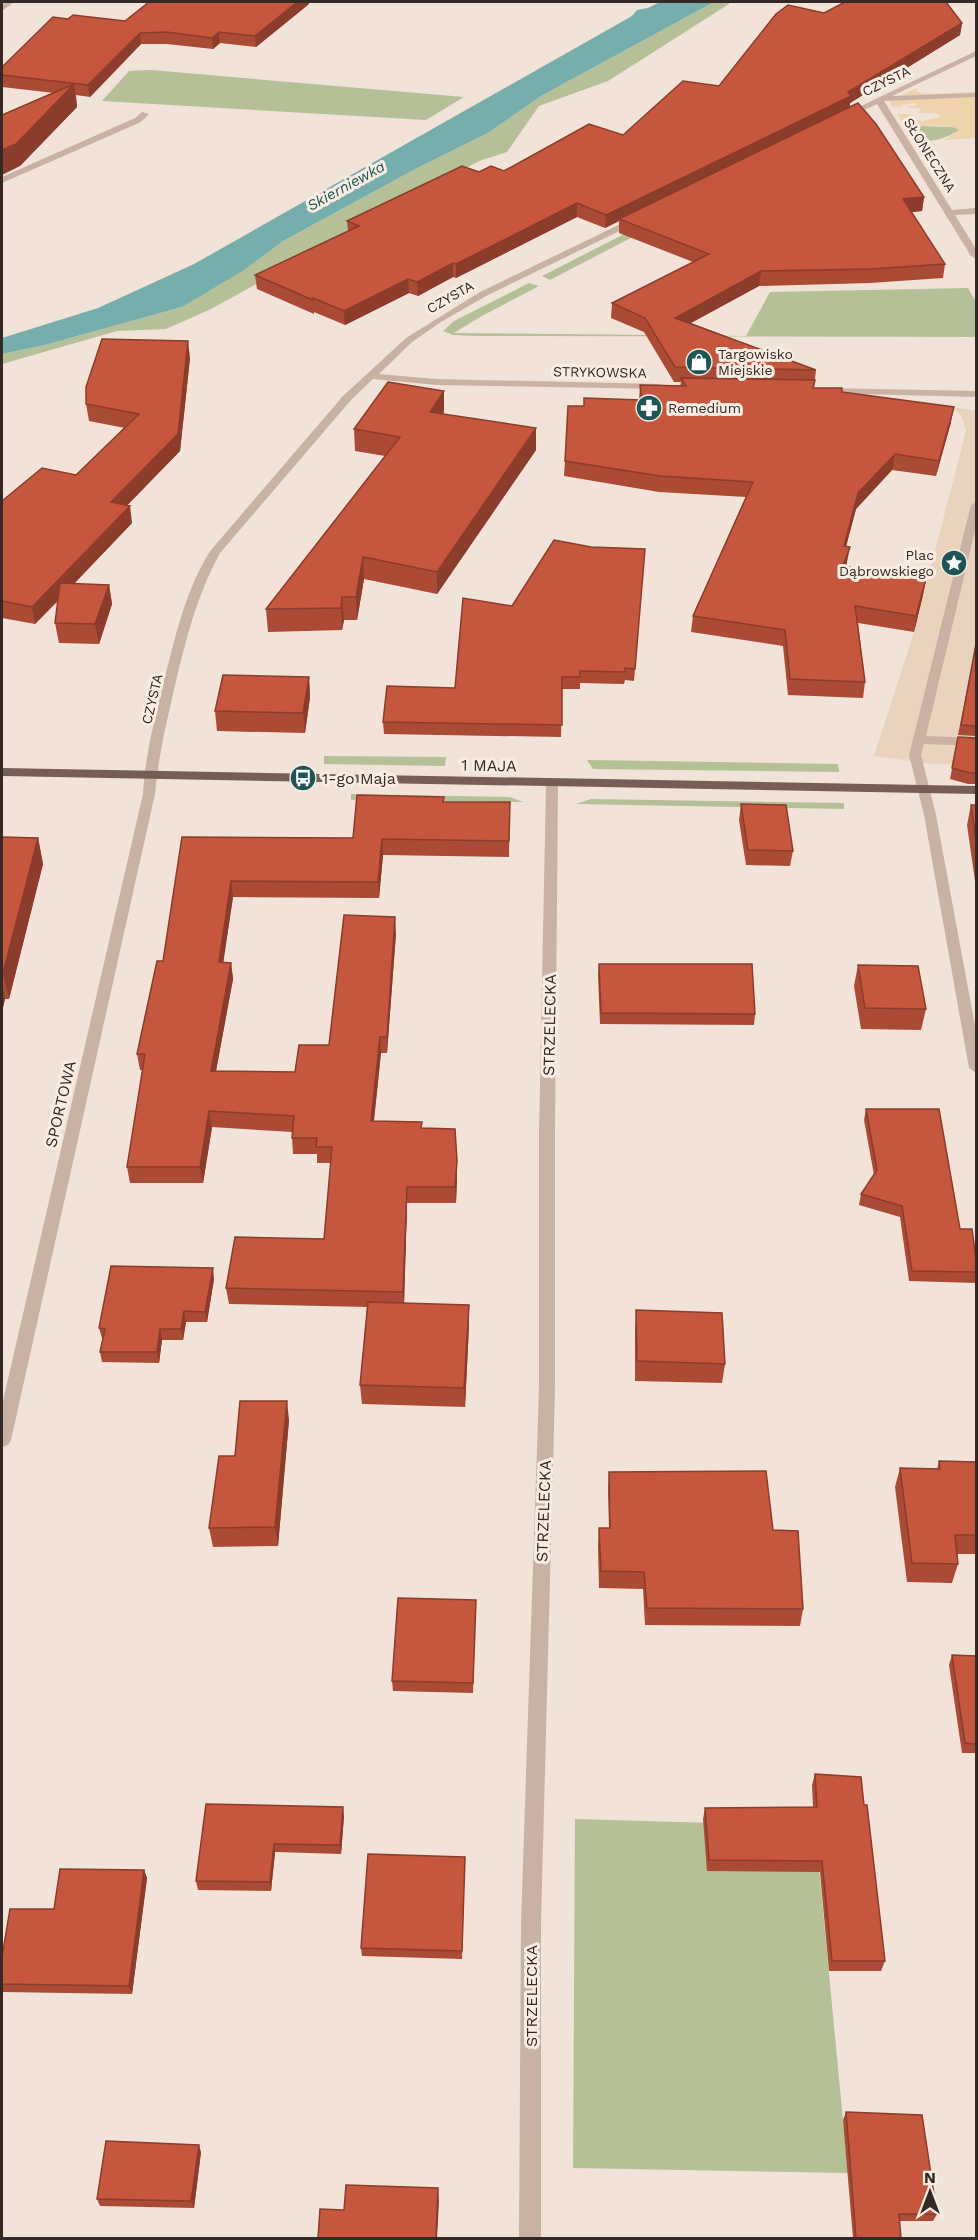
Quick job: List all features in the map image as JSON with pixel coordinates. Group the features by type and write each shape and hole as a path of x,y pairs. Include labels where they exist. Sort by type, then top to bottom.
{"main road":[{"name":"1 MAJA","path":"2,772 976,790"}],"street":[{"path":"2,9 10,2"},
{"name":"CZYSTA","path":"837,120 976,53"},
{"path":"878,99 976,95"},
{"name":"SŁONECZNA","path":"878,99 976,256"},
{"path":"2,180 138,120 145,114"},
{"path":"950,213 976,211"},
{"name":"CZYSTA","path":"149,775 190,602 203,572 215,552 307,444 368,376 415,335 462,305 645,214"},
{"name":"STRYKOWSKA","path":"368,376 437,382 676,387"},
{"path":"813,391 976,394"},
{"path":"976,505 918,740 916,763 930,815 976,1068"},
{"path":"918,740 976,742"},
{"name":"SPORTOWA","path":"2,1440 149,794 149,775"},
{"name":"STRZELECKA","path":"530,2238 531,1923 547,1388 547,1132 552,783"}],"green space":[{"path":"714,2 729,2 729,4 608,81 539,106 507,152 479,161 211,309 166,329 117,331 2,364 2,354 45,345 182,307 283,241 419,167 488,133 541,96"},
{"path":"151,70 464,97 426,120 102,101 129,71"},
{"path":"920,126 954,127 960,130 946,137 924,141 912,135 907,129"},
{"path":"640,226 648,229 550,280 542,276"},
{"path":"529,283 539,286 454,333 746,336 770,292 968,288 976,302 976,337 476,336 453,335 443,331 454,321"},
{"path":"324,756 446,757 445,766 324,764"},
{"path":"587,760 838,764 839,772 593,769"},
{"path":"351,794 510,797 523,802 351,800"},
{"path":"591,799 844,803 844,809 576,804"},
{"path":"575,1819 815,1826 848,2173 573,2168"}],"sand":[{"path":"917,88 917,92 927,94 976,92 976,138 944,140 959,130 948,126 919,126 907,129 897,114 913,114 910,118 922,121 941,117 936,113 918,113 922,109 907,107 917,105 916,103 900,105 903,107 892,107 890,100"}],"shaded area":[{"name":"Plac Dąbrowskiego","path":"953,407 976,411 976,765 932,764 874,756 914,632 966,431 962,417"}],"water":[{"name":"Skierniewka","path":"660,2 714,2 541,96 488,133 419,167 283,241 244,270 182,307 45,345 2,354 2,338 98,308 194,264 632,16 637,10"}],"building":[{"path":"149,2 297,2 255,36 219,32 212,38 166,32 140,33 88,85 2,75 2,67 53,17 68,19 73,15 125,21"},
{"path":"845,2 946,2 962,23 848,92 851,96 606,215 577,203 456,264 453,263 417,282 408,279 344,311 255,275 359,226 347,221 462,166 479,172 491,166 504,171 589,124 623,135 683,81 719,86 776,14 788,5 824,13"},
{"path":"74,84 16,144 2,150 2,115"},
{"path":"858,103 876,124 924,197 903,199 945,264 872,269 761,271 675,318 816,370 675,367 645,318 612,303 709,254 619,219"},
{"path":"102,339 188,341 178,434 111,502 130,506 32,607 2,601 2,501 42,468 76,475 139,414 86,404 86,387"},
{"path":"681,378 815,380 813,388 842,388 842,392 954,407 939,461 895,454 858,493 844,546 850,547 843,566 926,579 916,616 855,606 865,682 790,679 785,630 693,616 753,482 660,476 565,461 568,406 584,406 584,398 642,400 640,385 686,386"},
{"path":"388,382 444,391 430,412 536,428 437,572 363,557 356,597 342,597 341,608 266,609 400,437 354,429"},
{"path":"554,540 591,547 645,549 635,669 625,668 625,672 580,671 580,677 562,677 562,725 383,722 387,686 455,688 463,598 512,606"},
{"path":"60,583 109,585 95,624 55,623"},
{"path":"976,644 976,726 961,725"},
{"path":"223,675 309,677 303,713 215,711"},
{"path":"958,737 976,738 976,773 952,768"},
{"path":"357,795 444,797 443,802 510,802 509,841 382,839 378,882 231,881 219,962 231,963 211,1071 295,1072 299,1045 329,1045 344,915 395,917 387,1037 380,1037 371,1121 422,1122 421,1128 455,1129 457,1161 455,1187 407,1187 403,1292 226,1288 235,1237 324,1239 332,1147 316,1147 317,1138 292,1138 294,1116 209,1111 200,1167 127,1167 145,1054 137,1054 157,961 163,961 182,837 353,838"},
{"path":"741,804 786,805 793,851 748,850"},
{"path":"971,805 976,805 976,840"},
{"path":"2,837 38,838 3,973 2,973"},
{"path":"599,964 752,964 755,1014 601,1013"},
{"path":"858,965 918,966 926,1009 865,1008"},
{"path":"866,1109 939,1109 960,1229 972,1229 976,1272 912,1271 902,1206 861,1194 877,1170"},
{"path":"111,1266 213,1268 205,1312 184,1311 181,1329 160,1329 157,1352 100,1352 105,1329 99,1328"},
{"path":"368,1302 469,1305 464,1388 360,1385"},
{"path":"636,1310 722,1313 725,1364 637,1361"},
{"path":"240,1401 287,1401 275,1527 209,1528 219,1456 235,1456"},
{"path":"939,1461 976,1462 976,1535 955,1535 958,1564 912,1563 900,1468 940,1469"},
{"path":"766,1471 773,1530 798,1531 803,1609 647,1608 644,1572 601,1571 599,1528 610,1528 609,1472"},
{"path":"398,1598 476,1600 473,1683 392,1681"},
{"path":"952,1655 976,1656 976,1744 965,1743"},
{"path":"815,1774 861,1777 864,1805 867,1805 885,1961 832,1961 822,1861 709,1860 705,1808 817,1807"},
{"path":"206,1804 343,1807 340,1845 274,1844 270,1882 196,1881"},
{"path":"368,1854 465,1857 462,1951 361,1948"},
{"path":"60,1869 144,1870 129,1986 2,1984 2,1957 10,1909 54,1909"},
{"path":"846,2112 922,2115 937,2214 899,2214 901,2238 856,2238"},
{"path":"106,2141 199,2145 191,2201 97,2199"},
{"path":"346,2185 438,2188 436,2238 318,2238 320,2209 344,2210"}],"place":[{"name":"Targowisko Miejskie","path":"699,362"},
{"name":"Remedium","path":"649,408"},
{"name":"Plac Dąbrowskiego","path":"954,563"},
{"name":"1-go Maja","path":"303,778"}]}
